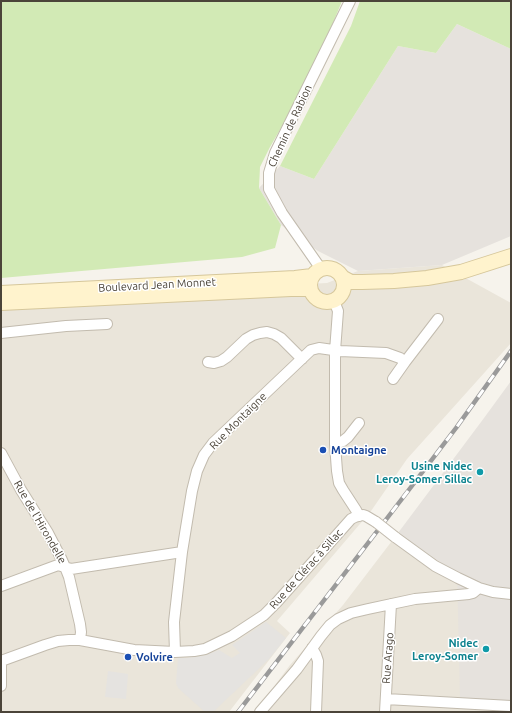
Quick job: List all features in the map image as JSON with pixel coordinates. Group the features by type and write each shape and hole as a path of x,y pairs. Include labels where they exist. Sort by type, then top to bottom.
{"main road":[{"path":"314,278 313,296 320,301 328,302 340,289 351,282 394,281 427,278 461,272 511,256"},
{"path":"340,289 395,289 428,285 463,278 511,263"},
{"path":"1,303 291,289 329,269 339,274 340,289"},
{"name":"Boulevard Jean Monnet","path":"1,293 314,278"}],"street":[{"name":"Chemin de Rabion","path":"314,278 269,189 269,173 275,153 350,1"},
{"path":"340,289 335,350 335,444 336,471 339,483 359,516 366,516 376,522 435,566 479,588 493,592 511,594"},
{"path":"393,379 438,319"},
{"path":"1,333 66,326 107,324"},
{"path":"208,362 214,363 221,361 246,339 253,335 267,332 280,338 302,359"},
{"name":"Rue Montaigne","path":"176,652 174,622 182,552 192,491 197,471 204,455 213,444 308,352 319,348 386,353 400,358 405,362"},
{"path":"335,444 348,437 359,423"},
{"name":"Rue de l'Hirondelle","path":"1,453 21,490 62,558 69,578 80,624 80,640"},
{"name":"Rue de Clérac à Sillac","path":"1,661 58,641 80,640 134,650 176,652 205,649 232,636 264,615 344,526 359,516"},
{"path":"1,586 58,565 71,569 182,552"},
{"path":"260,712 297,669 330,625 338,618 362,610 415,599 474,593 479,588"},
{"name":"Rue Arago","path":"385,712 391,604"},
{"path":"312,648 318,661 316,712"},
{"path":"1,665 1,686"},
{"path":"386,699 511,706"}],"shaded area":[{"path":"457,24 511,49 511,236 442,265 358,271 318,251 281,225 259,188 280,166 314,179 398,46 436,53"},
{"path":"442,265 511,303 511,343 407,459 371,511 277,621 290,633 229,712 1,712 1,300 327,283 358,271"},
{"path":"511,381 511,702 460,700 457,572 450,569 398,533"},
{"path":"398,533 450,569 457,572 511,702 511,712 255,712 290,665 343,605"},
{"path":"266,622 286,638 269,659 213,712 205,712 178,688 176,683 178,658 206,655 219,650 232,658 240,653 232,645"},
{"path":"108,671 128,674 126,699 105,697"}],"green space":[{"path":"1,1 342,1 329,33 296,102 260,167 259,188 281,225 275,248 242,257 1,278"},
{"path":"360,1 511,1 511,49 457,24 436,53 398,46 314,179 280,166 351,26"}],"railway":[{"path":"238,712 456,428 511,351"}],"place":[{"name":"Montaigne","path":"323,450"},
{"name":"Usine Nidec Leroy-Somer Sillac","path":"480,472"},
{"name":"Nidec Leroy-Somer","path":"486,649"},
{"name":"Volvire","path":"128,657"}]}
